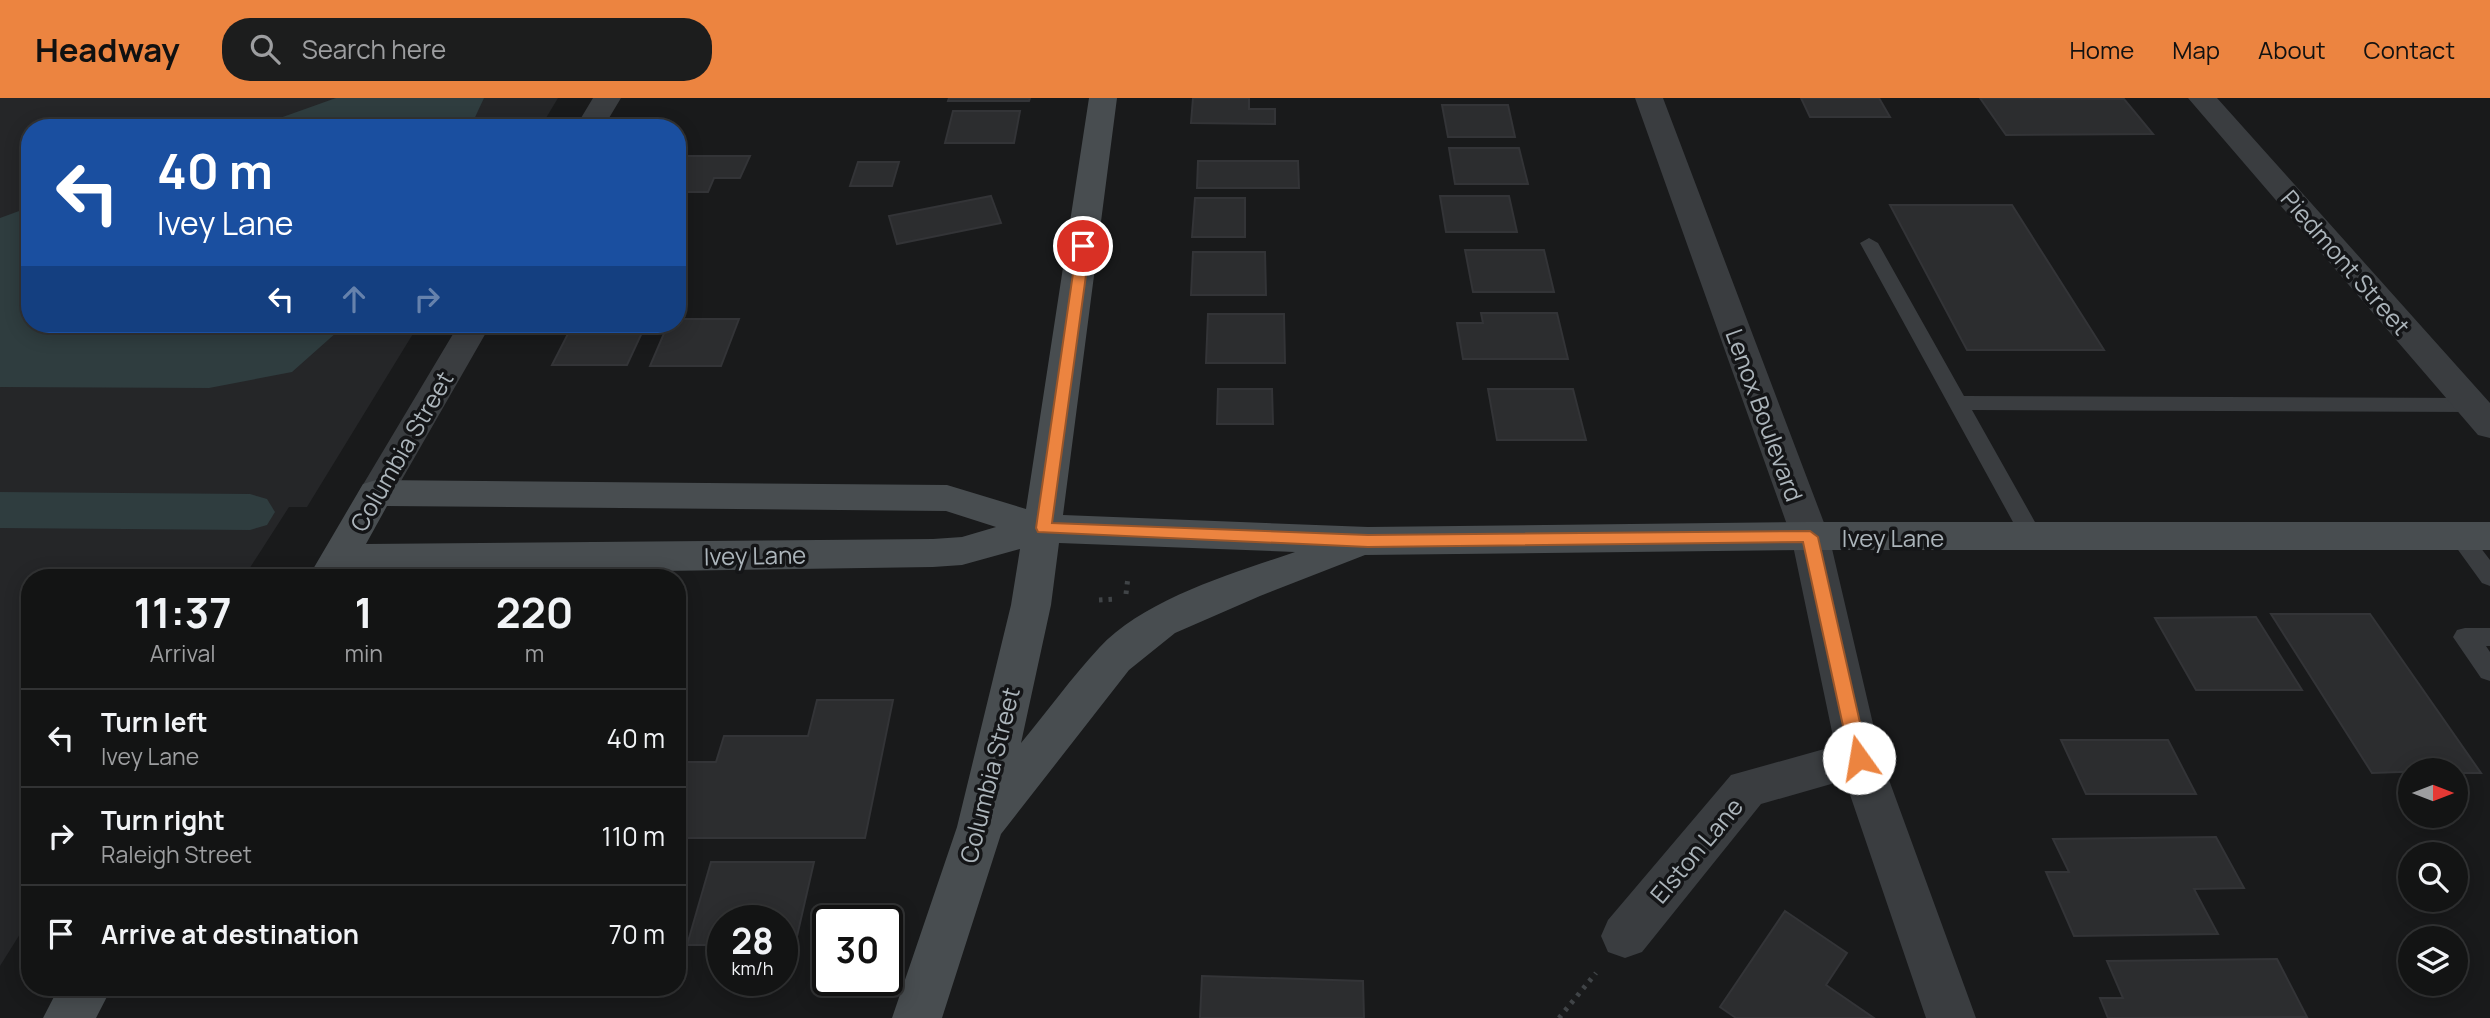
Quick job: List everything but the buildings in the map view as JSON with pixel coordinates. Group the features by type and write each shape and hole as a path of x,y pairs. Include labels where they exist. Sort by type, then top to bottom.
{"street":[{"path":"594,119 607,98"},
{"name":"Columbia Street","path":"917,1018 980,827 1031,605 1103,98"},
{"name":"Lenox Boulevard","path":"1649,98 1810,537 1859,758 1951,1018"},
{"name":"Piedmont Street","path":"2202,98 2480,415"},
{"name":"Columbia Street","path":"333,568 470,333"},
{"name":"Ivey Lane","path":"376,493 947,498 1043,528 1368,541 2475,536"},
{"name":"Ivey Lane","path":"333,568 933,553 962,551 1043,528"},
{"path":"980,827 1115,658 1161,622 1246,584 1368,541"},
{"name":"Elston Lane","path":"1625,936 1747,789 1859,758"},
{"path":"68,1018 81,996"}],"lane":[{"path":"1869,243 2033,538"},
{"path":"1957,403 2480,415"},
{"path":"2475,536 2490,577"},
{"path":"2490,637 2465,637 2490,671"}],"path":[{"path":"1099,600 1126,598 1128,577"},
{"path":"1559,1018 1625,936"}],"shaded area":[{"path":"0,98 558,98 545,119 21,119 21,333 413,333 307,507 289,507 249,569 21,569 21,932 0,966"},
{"path":"336,98 484,98 474,119 277,119"},
{"path":"21,210 21,333 336,333 292,372 209,388 0,387 0,218"}],"waterway":[{"path":"0,510 250,512"}],"route":[{"path":"1083,246 1043,528 1368,541 1810,537 1859,758"}]}
